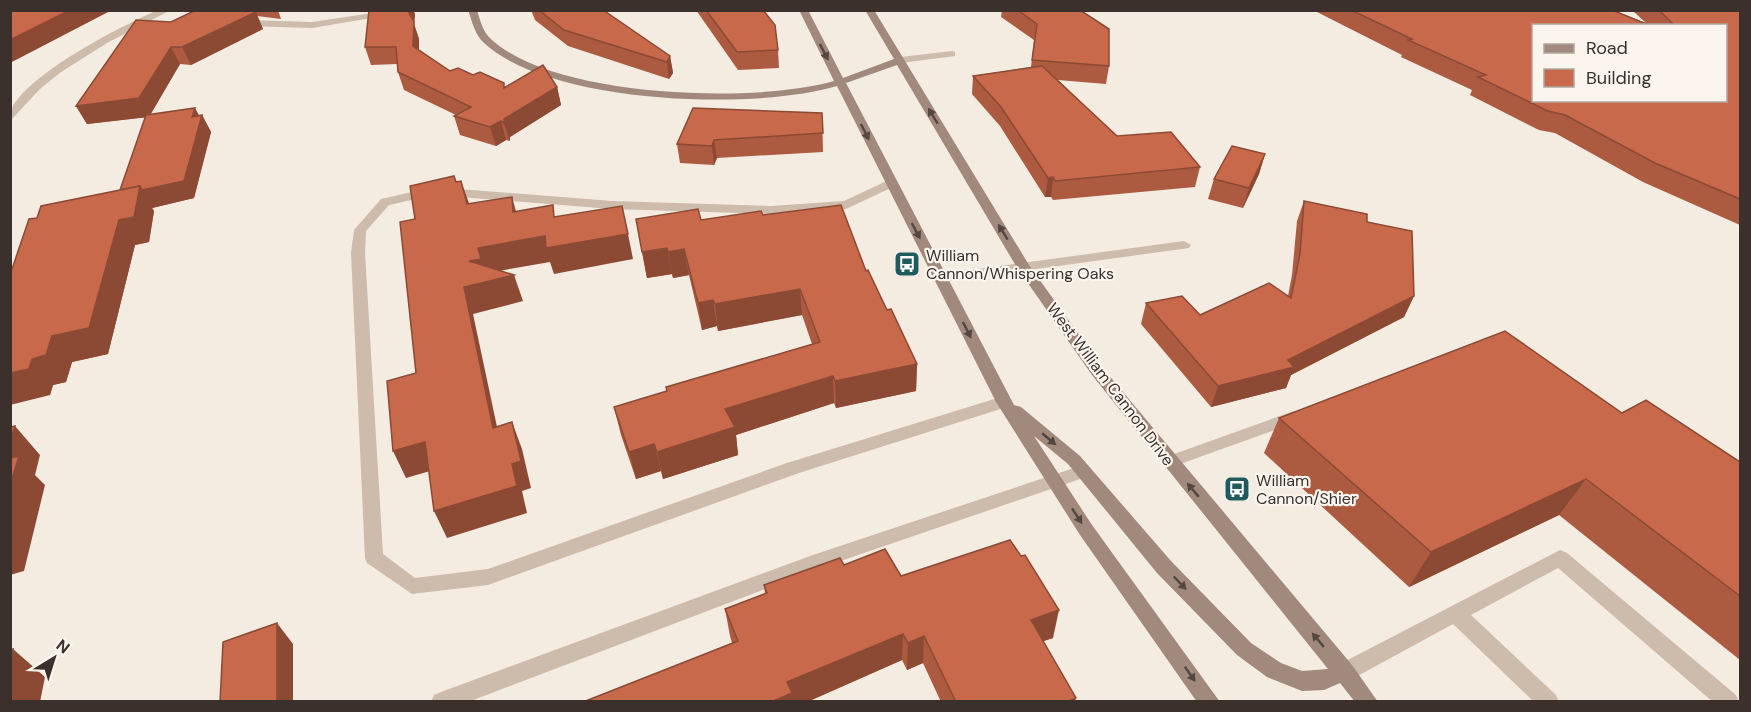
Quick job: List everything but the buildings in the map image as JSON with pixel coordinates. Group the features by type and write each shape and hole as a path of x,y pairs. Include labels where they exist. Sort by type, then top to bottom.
{"main road":[{"path":"472,10 485,39 509,56 554,75 629,91 712,96 818,88 900,60"},
{"path":"803,10 1004,402 1053,480 1210,702"},
{"name":"West William Cannon Drive","path":"869,10 1023,266 1097,371 1169,462 1368,702"},
{"path":"1004,402 1083,471 1164,567 1244,649 1274,670 1302,681 1324,680 1345,672"}],"street":[{"path":"10,118 34,86 133,26 167,10"},
{"path":"228,20 278,25 312,24 416,10"},
{"path":"900,60 952,54"},
{"path":"891,183 846,205 771,210 612,205 434,191 385,202 360,231 358,253 374,558 411,586 488,577 793,468 1004,402"},
{"path":"941,278 1184,245"},
{"path":"1169,462 1309,412"},
{"path":"441,702 817,561 1083,471"},
{"path":"1345,672 1560,558 1729,702"},
{"path":"1456,614 1549,702"}],"place":[{"name":"William Cannon/Whispering Oaks","path":"907,264"},
{"name":"William Cannon/Shier","path":"1237,489"}]}
